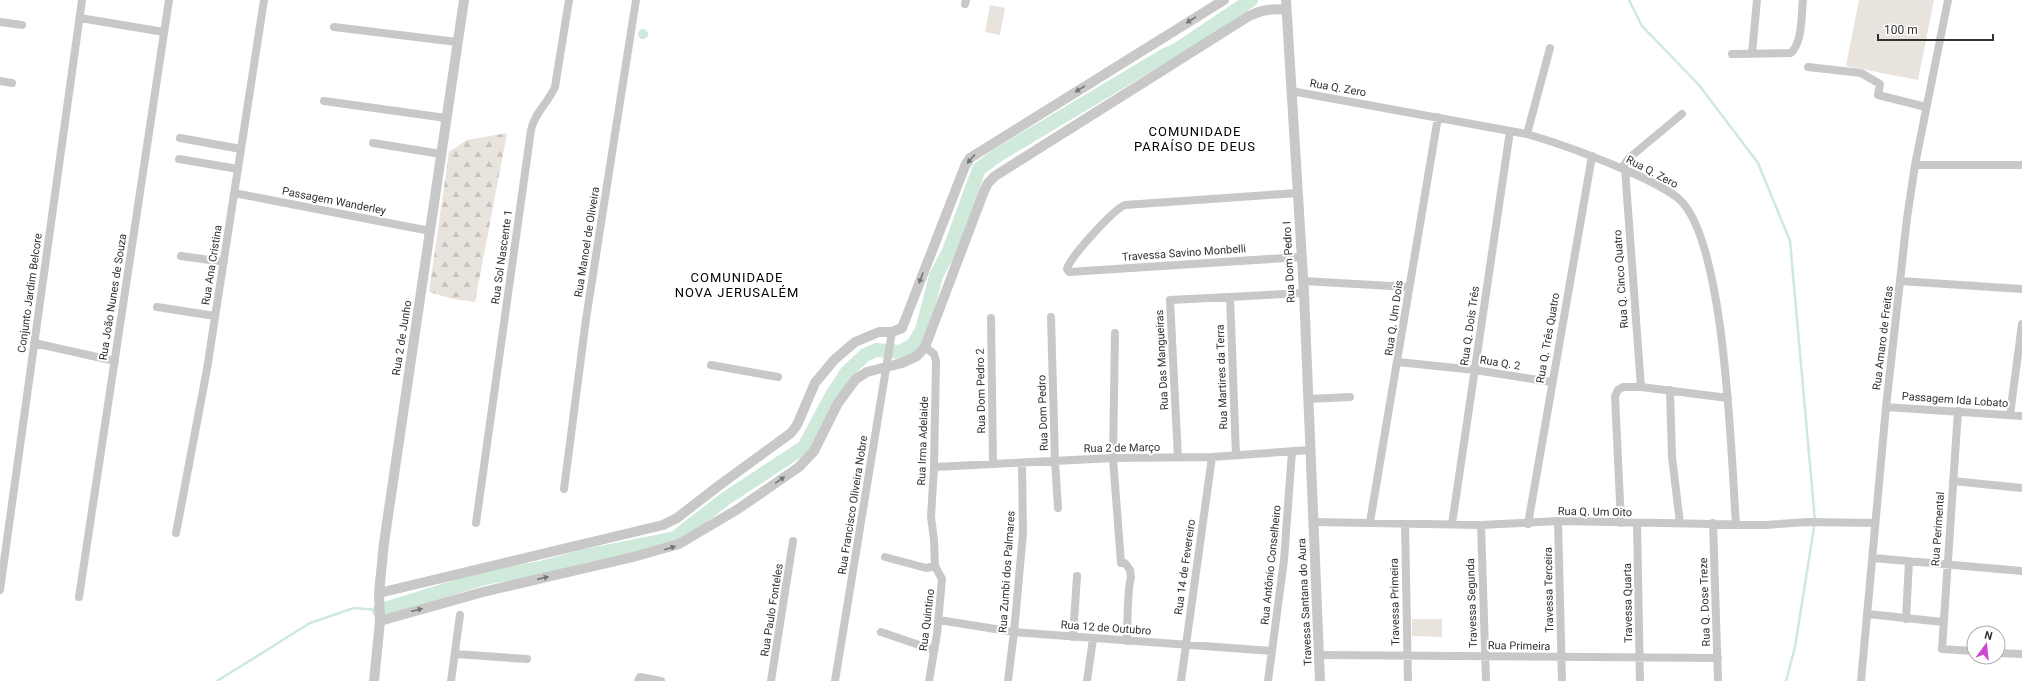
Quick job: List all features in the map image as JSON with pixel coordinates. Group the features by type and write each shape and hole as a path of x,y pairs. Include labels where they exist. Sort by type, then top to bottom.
{"street":[{"name":"Conjunto Jardim Belcore","path":"0,590 82,0"},
{"name":"Rua João Nunes de Souza","path":"79,597 169,0"},
{"name":"Rua Ana Cristina","path":"176,533 224,262 264,0"},
{"name":"Rua 2 de Junho","path":"374,681 380,621 379,593 399,433 464,0"},
{"name":"Rua Sol Nascente 1","path":"476,523 531,130 536,114 551,96 554,87 569,0"},
{"name":"Rua Manoel de Oliveira","path":"564,489 586,319 636,0"},
{"path":"379,593 663,525 677,518 721,484 791,434 797,425 815,383 834,360 855,342 879,332 892,332 902,328 965,166 970,158 1224,0"},
{"path":"1752,54 1757,0"},
{"path":"1732,54 1791,53 1796,48 1803,0"},
{"name":"Rua Amaro de Freitas","path":"1861,681 1886,407 1900,281 1915,165 1948,0"},
{"path":"380,621 483,592 633,557 679,544 738,509 799,467 814,451 838,403 856,379 887,362 902,363 917,356 925,347 988,182 995,176 1249,16 1260,11 1286,4"},
{"name":"Rua Dom Pedro I","path":"1286,4 1304,293 1313,522"},
{"path":"80,18 164,32"},
{"path":"0,22 22,25"},
{"path":"334,27 457,42"},
{"path":"1527,134 1550,48"},
{"path":"1808,67 1861,73 1880,84 1878,95 1926,107"},
{"path":"0,81 12,83"},
{"name":"Rua Q. Zero","path":"1291,91 1527,134 1557,143 1623,169 1672,194 1680,200 1693,218 1701,238 1714,287 1728,398 1736,524"},
{"path":"324,101 446,118"},
{"path":"1623,169 1629,158 1682,114"},
{"name":"Rua Q. Um Dois","path":"1370,522 1438,117"},
{"name":"Rua Q. Dois Três","path":"1452,524 1510,131"},
{"path":"180,138 241,148"},
{"path":"373,143 441,154"},
{"name":"Rua Q. Três Quatro","path":"1528,524 1551,382 1592,156"},
{"path":"179,159 238,169"},
{"path":"1915,165 2022,165"},
{"name":"Rua Q. Cinco Quatro","path":"1623,169 1641,387"},
{"name":"Passagem Wanderley","path":"234,193 430,231"},
{"name":"Travessa Savino Monbelli","path":"1297,193 1121,206 1079,250 1069,263 1067,269 1069,272 1301,256"},
{"path":"181,256 224,262"},
{"path":"1900,281 2022,289"},
{"path":"1303,282 1409,287"},
{"name":"Rua Das Mangueiras","path":"1178,458 1170,300 1304,293"},
{"name":"Rua Martires da Terra","path":"1230,297 1236,455"},
{"path":"157,308 215,316"},
{"name":"Rua Dom Pedro","path":"1051,317 1055,462 1058,508"},
{"name":"Rua Dom Pedro 2","path":"991,318 993,464"},
{"path":"2010,415 2022,324"},
{"name":"Rua Francisco Oliveira Nobre","path":"835,681 892,332"},
{"path":"1115,333 1113,458 1121,563 1125,563 1130,570 1132,578 1129,583 1130,591 1127,641"},
{"path":"34,343 115,361"},
{"name":"Rua Irma Adelaide","path":"925,347 934,354 936,361 934,467 931,517 934,540"},
{"name":"Rua Q. 2","path":"1398,362 1475,370 1551,382"},
{"path":"711,365 778,377"},
{"path":"1621,522 1615,396 1618,390 1623,387 1641,387 1728,398"},
{"path":"1670,390 1672,457 1680,524"},
{"path":"1308,399 1350,397"},
{"name":"Passagem Ida Lobato","path":"1886,407 2022,416"},
{"name":"Rua Perimental","path":"1958,411 1946,565 1942,649 1966,650"},
{"name":"Rua 2 de Março","path":"934,467 1022,464 1113,458 1212,457 1310,450"},
{"name":"Rua Antônio Conselheiro","path":"1268,681 1284,560 1292,451"},
{"name":"Rua 14 de Fevereiro","path":"1181,681 1212,457"},
{"name":"Rua Zumbi dos Palmares","path":"1008,681 1023,533 1022,464"},
{"path":"1952,482 2022,488"},
{"name":"Rua Q. Um Oito","path":"1313,522 1481,525 1558,522 1621,522 1637,524 1713,523 1765,525 1808,522 1875,523"},
{"name":"Travessa Santana do Aura","path":"1313,522 1320,681"},
{"name":"Travessa Terceira","path":"1558,522 1562,681"},
{"name":"Rua Q. Dose Treze","path":"1713,523 1718,681"},
{"name":"Travessa Primeira","path":"1405,524 1408,681"},
{"name":"Travessa Quarta","path":"1637,524 1640,681"},
{"name":"Travessa Segunda","path":"1481,525 1486,681"},
{"name":"Rua Quintino","path":"929,681 939,620 942,579 934,566 934,540"},
{"name":"Rua Paulo Fonteles","path":"772,681 793,542"},
{"path":"885,557 926,568 934,566"},
{"path":"1872,558 2022,572"},
{"path":"1906,619 1910,561"},
{"path":"1073,637 1077,576"},
{"path":"1868,614 1943,622"},
{"path":"451,681 460,615"},
{"name":"Rua 12 de Outubro","path":"939,620 1014,632 1093,640 1127,641 1272,652"},
{"path":"882,632 934,650"},
{"path":"1087,681 1093,640"},
{"path":"2006,653 2022,654"},
{"path":"455,654 527,659"},
{"name":"Rua Primeira","path":"1319,655 1718,658"},
{"path":"641,679 661,681"}],"green space":[{"path":"1859,0 1934,0 1918,80 1846,66"},
{"path":"990,5 1005,8 1000,35 985,32"},
{"path":"507,133 475,302 453,299 429,292 449,152 467,140"},
{"path":"1412,619 1442,619 1442,637 1412,636"}],"water":[{"path":"643,29 648,34 643,39 638,34"}],"waterway":[{"path":"379,611 484,578 541,568 585,556 675,538 725,499 804,447 832,395 847,372 865,355 876,350 900,352 913,345 922,330 936,276 949,251 979,169 998,155 1165,55 1178,49 1251,0"},
{"path":"1629,0 1642,26 1699,85 1758,163 1790,241 1815,521 1795,647 1786,681"},
{"path":"217,681 310,623 354,608 377,610"}],"district":[{"name":"COMUNIDADE PARAÍSO DE DEUS","path":"1195,138"},
{"name":"COMUNIDADE NOVA JERUSALÉM","path":"737,284"}]}
